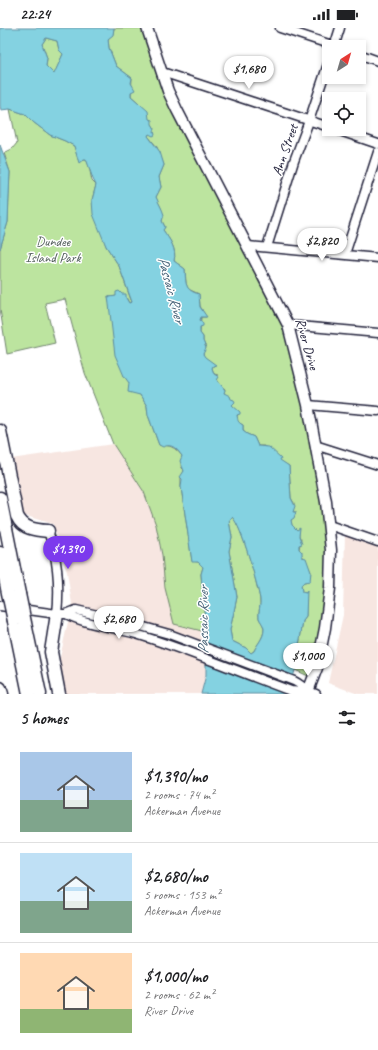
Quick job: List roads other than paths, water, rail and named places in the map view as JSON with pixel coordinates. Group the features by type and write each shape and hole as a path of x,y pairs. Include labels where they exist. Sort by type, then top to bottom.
{"highway":[{"path":"0,431 17,516 20,522 30,528 48,531"},
{"path":"0,498 29,694"},
{"path":"0,553 14,593"},
{"path":"59,694 51,652 62,614"},
{"path":"19,622 40,694"},
{"path":"0,688 2,694"}],"main road":[{"name":"River Drive","path":"147,28 168,91 185,127 288,325 308,405 329,524 331,550 328,609 310,693"}],"street":[{"path":"280,28 322,43"},
{"path":"337,40 340,28"},
{"path":"366,57 378,61"},
{"path":"162,72 322,125"},
{"name":"Ann Street","path":"267,247 294,161 322,82"},
{"path":"355,136 378,144"},
{"path":"345,254 378,152"},
{"path":"248,246 378,258"},
{"path":"288,325 378,333"},
{"path":"308,405 378,411"},
{"path":"315,445 378,465"},
{"path":"329,524 378,542"},
{"path":"48,531 58,570 62,614"},
{"path":"0,606 62,614 76,620 136,634 291,691 310,693"},
{"path":"62,614 76,610 154,629 294,681 310,693"}],"water":[{"name":"Passaic River","path":"0,28 114,28 113,35 108,39 109,48 116,66 132,78 131,83 135,90 131,92 131,96 148,111 149,119 152,120 152,124 155,129 155,135 153,136 149,134 148,136 160,152 164,165 159,177 161,187 156,197 164,215 162,221 165,227 163,230 174,249 174,261 185,269 188,288 199,294 200,307 207,317 201,317 200,320 203,326 200,327 200,333 203,337 206,348 203,354 216,365 212,368 214,374 219,377 217,380 225,390 224,393 234,400 235,402 232,405 240,412 240,414 237,415 239,422 243,425 243,431 254,437 258,446 269,447 281,458 280,460 289,466 291,498 295,506 293,512 296,512 294,518 291,520 292,525 297,530 300,528 299,536 302,544 299,545 299,549 302,552 302,557 306,558 311,572 310,581 304,582 301,585 302,592 306,593 307,591 306,617 303,621 295,670 289,694 201,694 206,675 206,632 201,574 203,567 198,562 192,562 181,487 182,479 180,477 184,471 180,461 182,456 172,446 163,447 159,445 148,415 147,406 140,395 128,392 129,383 124,376 115,355 108,296 116,296 116,292 119,291 122,294 126,294 126,298 129,303 132,302 119,266 106,246 93,214 92,200 96,185 86,159 79,163 74,146 50,135 25,114 10,109 1,110","holes":["46,38 57,41 59,50 63,54 54,74 46,66 47,58 42,44","232,517 236,522 244,543 260,599 259,618 264,632 254,651 251,653 246,648 232,641 230,630 237,597 229,551 232,537 229,521"]},
{"path":"0,145 10,172 8,222 0,249"}],"park label":[{"name":"Dundee Island Park","path":"53,250"}]}
